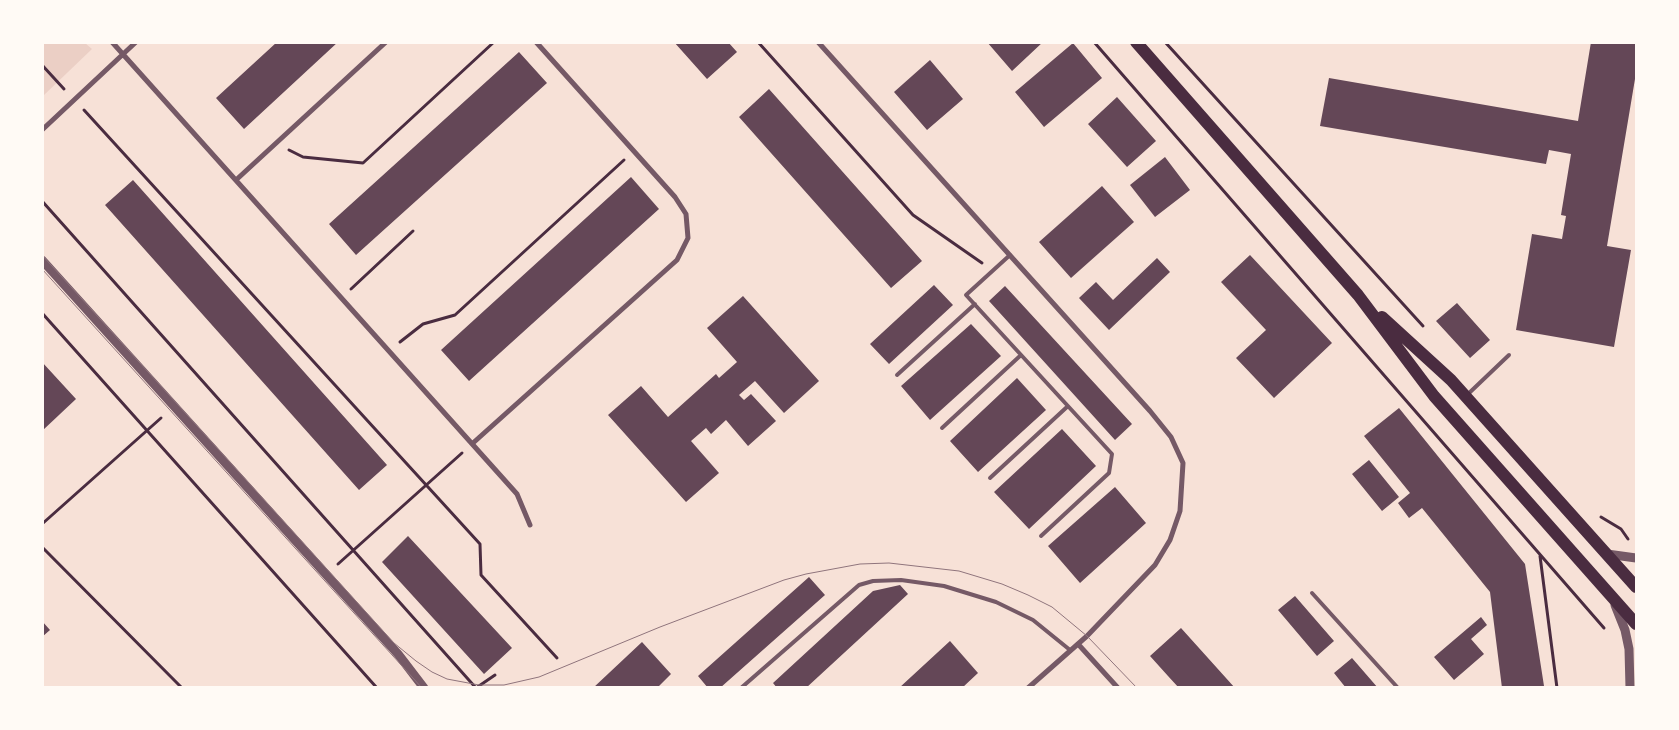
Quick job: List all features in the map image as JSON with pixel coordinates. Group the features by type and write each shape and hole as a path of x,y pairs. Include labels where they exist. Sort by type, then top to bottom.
{"main road":[{"path":"1136,42 1358,295 1434,396 1636,624"},
{"path":"1358,295 1451,380 1636,587"}],"street":[{"path":"112,42 518,494 530,525"},
{"path":"42,130 136,42"},
{"path":"236,180 386,42"},
{"path":"473,443 677,260 688,238 686,214 675,197 536,42"},
{"path":"818,42 1150,412 1171,437 1183,463 1180,511 1170,540 1156,565 1087,636 1028,688"},
{"path":"42,260 398,654 424,688"},
{"path":"1607,554 1636,558"},
{"path":"1610,595 1625,630 1629,648 1630,688"},
{"path":"1078,644 1118,688"}],"lane":[{"path":"1010,255 966,295 1112,454 1109,473 1041,536"},
{"path":"898,375 975,304"},
{"path":"942,428 1021,355"},
{"path":"1466,397 1510,355"},
{"path":"990,478 1068,406"},
{"path":"741,688 859,585 874,581 901,580 944,586 996,602 1032,620 1070,650"},
{"path":"1312,593 1398,688"}],"path":[{"path":"278,143 303,157 362,163 494,42"},
{"path":"758,42 913,215 993,271"},
{"path":"1094,42 1608,632"},
{"path":"1165,42 1428,332"},
{"path":"42,65 480,544 481,575 557,658"},
{"path":"390,350 423,324 455,314 633,152"},
{"path":"42,201 476,687 495,675"},
{"path":"42,211 48,207"},
{"path":"342,297 413,231"},
{"path":"42,313 377,688"},
{"path":"42,524 174,406"},
{"path":"325,574 473,443"},
{"path":"1595,513 1621,529 1631,543"},
{"path":"42,547 182,688"},
{"path":"1540,555 1557,688"}],"shaded area":[{"path":"43,43 85,43 92,49 43,96"}],"building":[{"path":"277,42 338,42 244,129 216,98"},
{"path":"674,42 728,42 737,52 707,79"},
{"path":"987,42 1043,42 1012,71"},
{"path":"1591,42 1636,42 1636,73 1607,246 1631,250 1614,347 1516,330 1532,234 1562,239 1566,216 1561,215 1571,154 1549,150 1546,164 1320,126 1329,78 1578,121"},
{"path":"1073,43 1102,78 1044,127 1015,92"},
{"path":"519,52 547,83 356,255 329,224"},
{"path":"930,60 963,99 927,130 894,92"},
{"path":"769,89 922,261 891,288 739,117"},
{"path":"1117,97 1156,141 1127,167 1088,124"},
{"path":"1165,157 1190,190 1155,217 1130,185"},
{"path":"631,177 659,209 469,381 441,350"},
{"path":"133,180 387,465 359,490 105,205"},
{"path":"1102,186 1134,222 1071,278 1039,242"},
{"path":"1250,255 1332,343 1274,398 1236,358 1266,330 1221,282"},
{"path":"1157,258 1170,272 1109,330 1079,298 1096,282 1113,300"},
{"path":"934,285 953,305 889,364 870,344"},
{"path":"1005,286 1132,424 1115,440 989,301"},
{"path":"743,296 819,381 784,413 755,381 739,395 744,400 751,394 776,421 748,446 726,420 711,434 706,428 691,441 719,473 686,502 608,415 641,386 668,417 716,374 719,378 737,362 707,328"},
{"path":"1457,303 1490,340 1470,358 1436,321"},
{"path":"971,324 1001,356 930,420 901,386"},
{"path":"42,362 76,399 42,431"},
{"path":"1017,378 1046,410 978,472 950,441"},
{"path":"1399,408 1525,564 1544,686 1502,688 1490,592 1422,508 1409,518 1398,503 1410,493 1364,436"},
{"path":"1062,429 1096,466 1029,529 994,492"},
{"path":"1369,460 1399,497 1382,511 1352,474"},
{"path":"1115,487 1146,523 1080,583 1048,546"},
{"path":"408,536 512,648 484,674 382,562"},
{"path":"809,577 825,595 720,688 708,688 698,676"},
{"path":"900,585 908,594 806,688 777,688 773,683 873,591"},
{"path":"1295,596 1334,641 1317,656 1278,610"},
{"path":"1481,617 1487,625 1471,639 1484,654 1454,680 1434,657"},
{"path":"42,621 50,630 42,637"},
{"path":"1181,628 1235,688 1179,688 1150,656"},
{"path":"950,641 978,673 962,688 899,688"},
{"path":"642,642 671,674 657,688 593,688"},
{"path":"1352,658 1378,688 1346,688 1334,673"}],"tram line":[{"path":"42,255 394,643 432,672 447,679 479,685 504,685 539,677 660,627 784,580 860,564 889,563 959,571 1002,584 1052,607 1087,636 1137,688"},
{"path":"42,269 422,688"}]}
